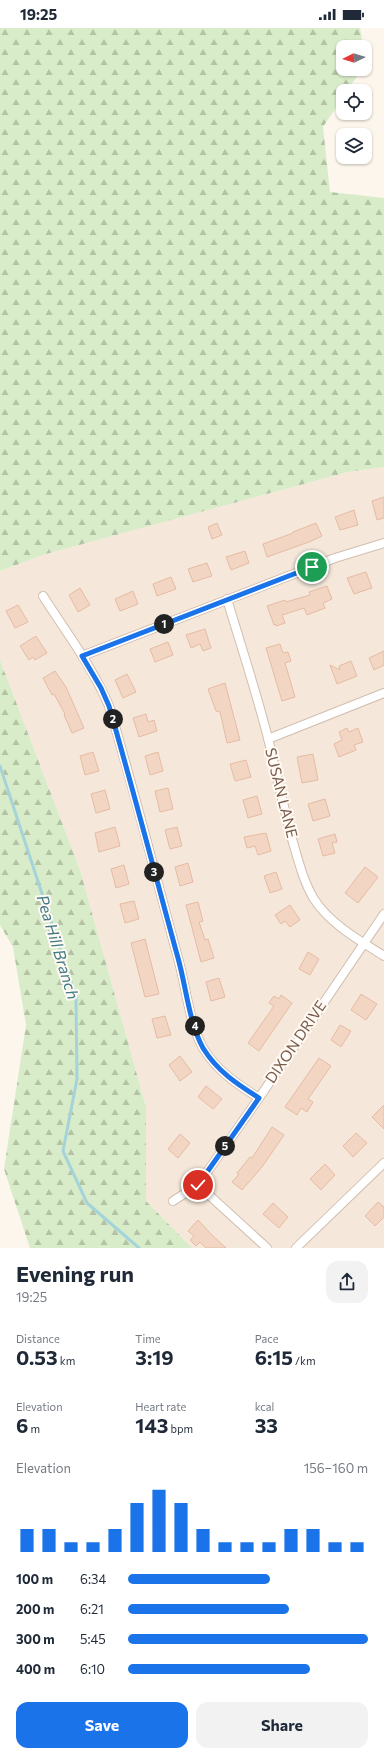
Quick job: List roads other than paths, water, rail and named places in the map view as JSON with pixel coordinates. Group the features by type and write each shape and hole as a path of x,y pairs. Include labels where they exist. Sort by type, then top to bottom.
{"street":[{"path":"82,656 335,558 384,543"},
{"path":"43,596 82,656 101,688 109,706 181,970 192,1018 202,1046 214,1064 224,1074 259,1098"},
{"name":"SUSAN LANE","path":"227,599 268,739 291,833 307,885 314,899 325,913 341,927 384,956"},
{"path":"268,739 384,693"},
{"name":"DIXON DRIVE","path":"173,1201 198,1185 259,1098 363,942 384,914"},
{"path":"296,1248 384,1163"},
{"path":"198,1185 267,1248"}],"waterway":[{"name":"Pea Hill Branch","path":"0,766 76,997 77,1079 63,1151 87,1203 139,1248"}]}
